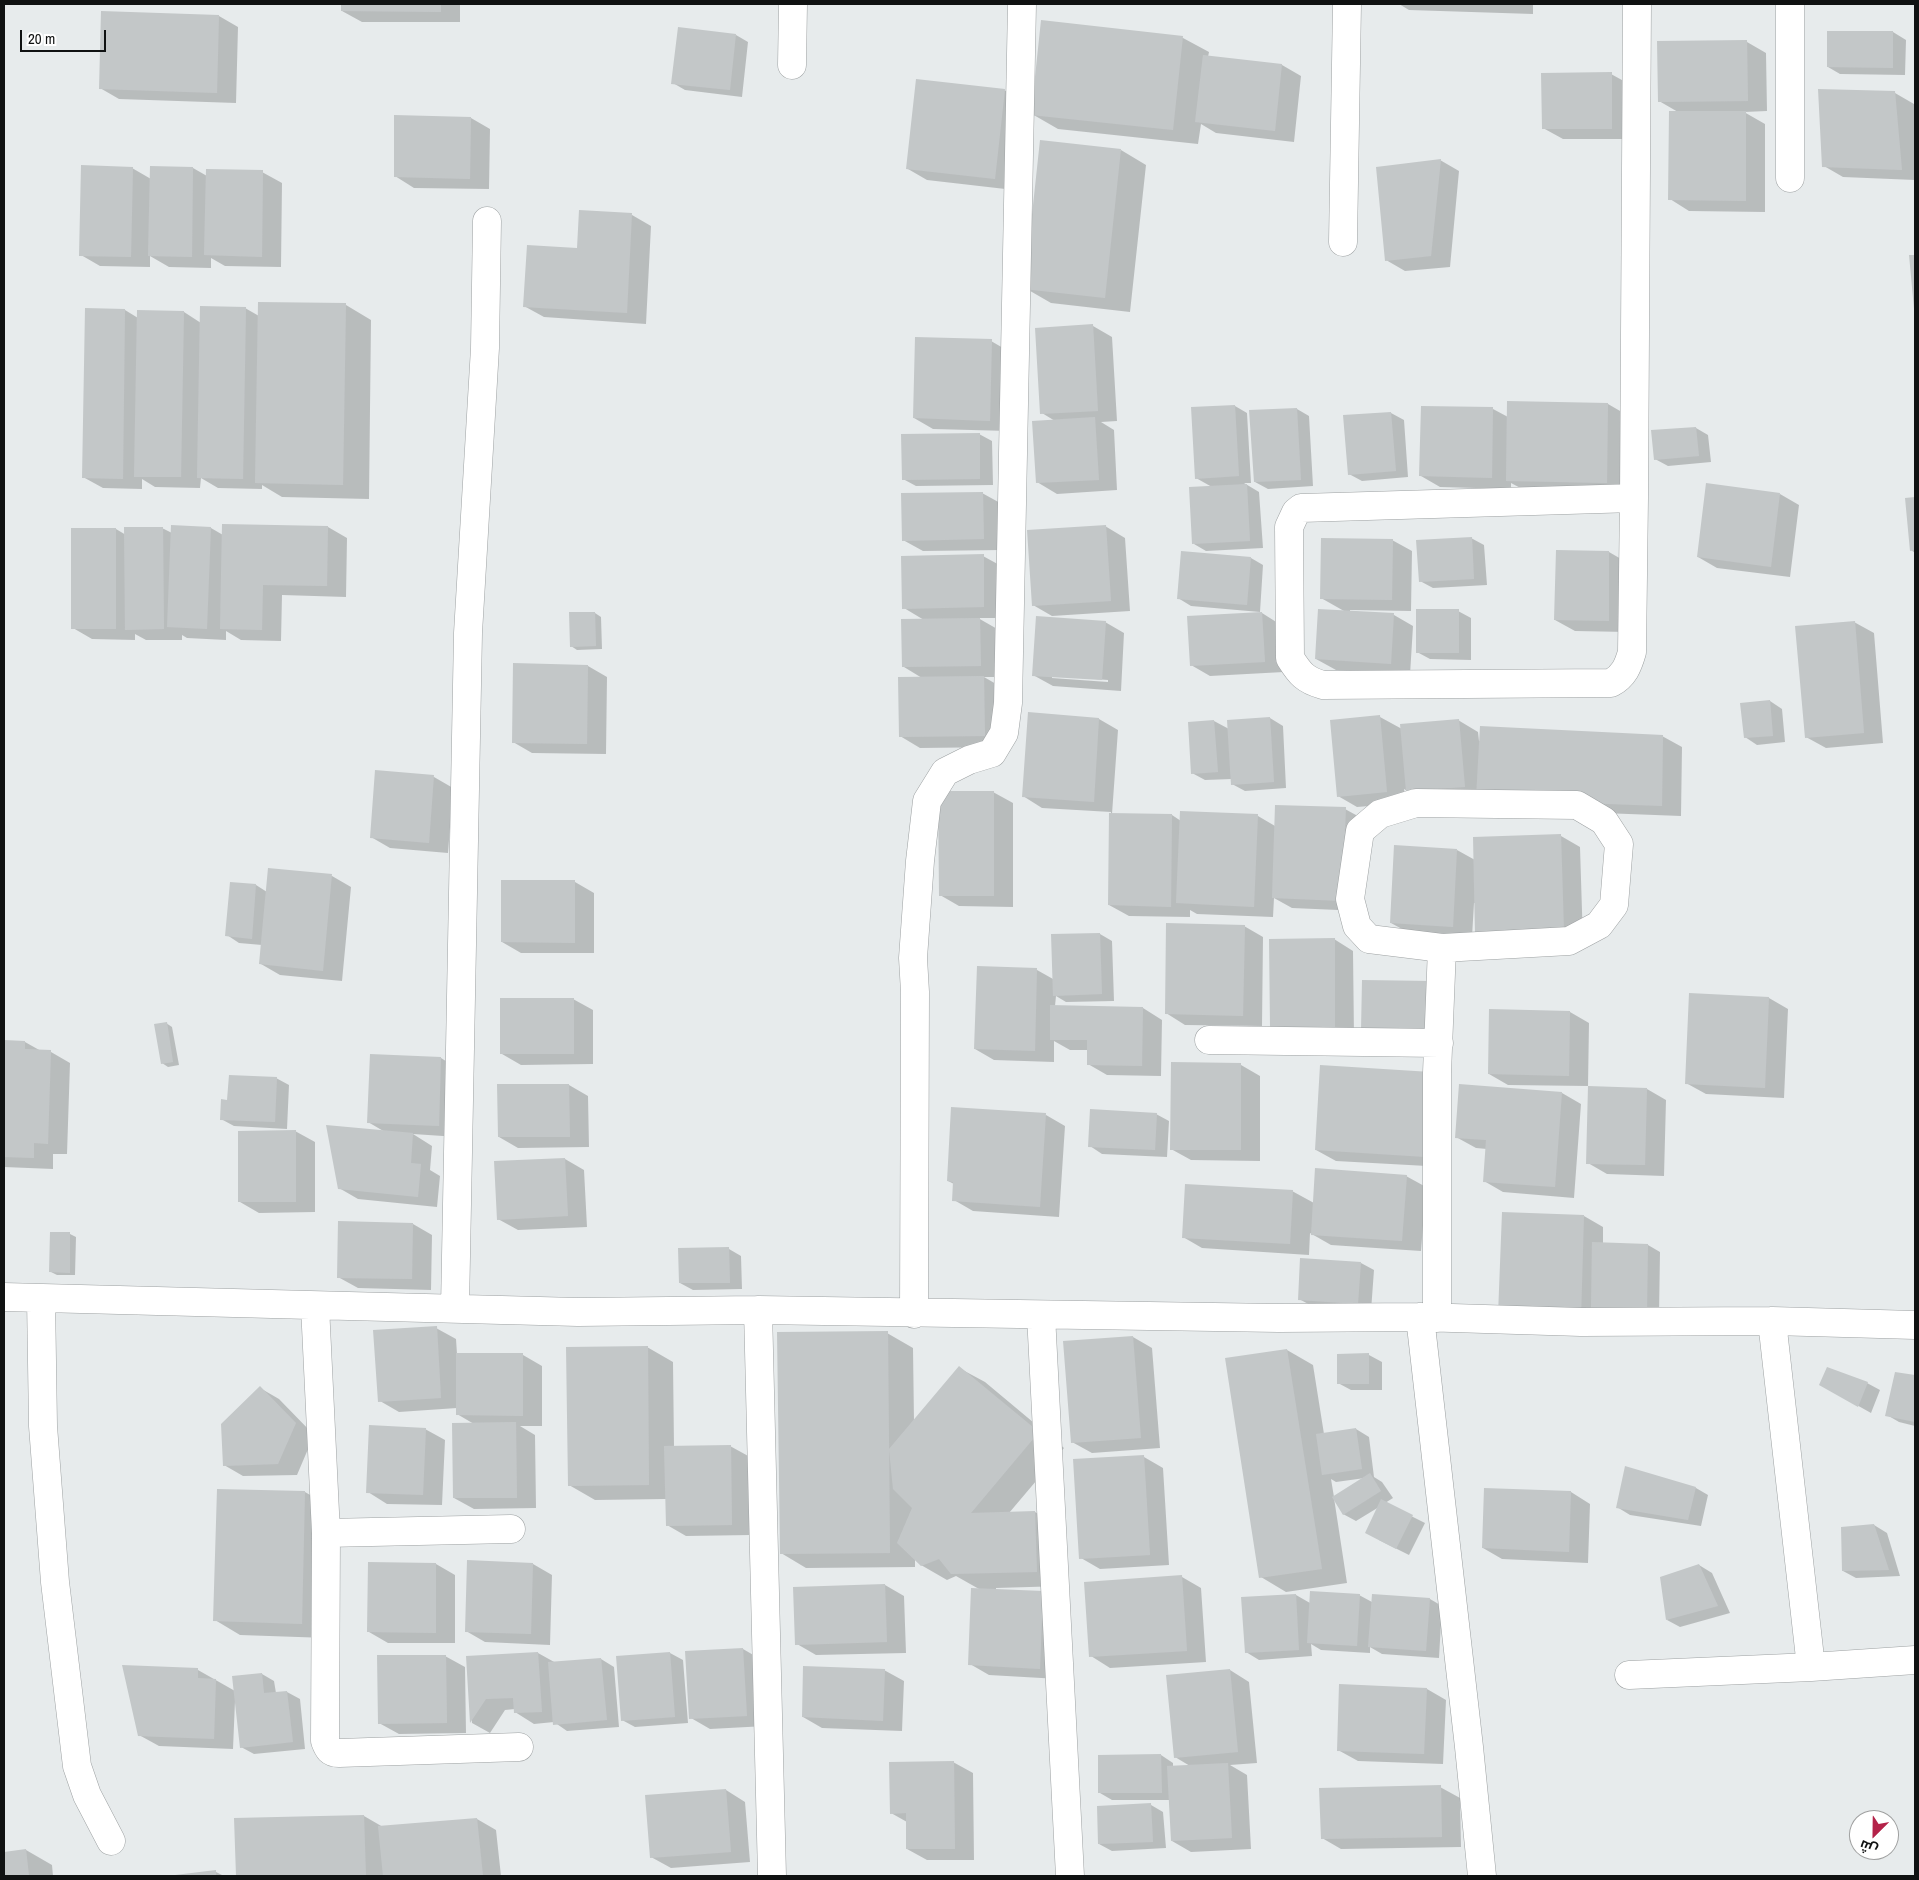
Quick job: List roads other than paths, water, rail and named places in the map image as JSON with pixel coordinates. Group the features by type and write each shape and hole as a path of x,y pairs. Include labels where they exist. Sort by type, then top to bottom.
{"street":[{"path":"792,66 793,4"},
{"path":"914,1314 913,958 920,861 927,800 945,772 969,760 992,753 1004,733 1008,703 1022,4"},
{"path":"1342,242 1347,4"},
{"path":"1634,498 1302,508 1296,512 1289,526 1290,658 1298,671 1309,681 1323,685 1610,683 1620,678 1629,664 1632,652 1634,498 1637,4"},
{"path":"1790,4 1790,178"},
{"path":"455,1308 468,633 485,348 487,222"},
{"path":"1416,803 1577,805 1604,821 1619,844 1614,905 1598,925 1569,941 1442,948 1369,939 1357,926 1350,898 1360,831 1380,814 1416,803"},
{"path":"1442,948 1428,1317 1482,1876"},
{"path":"1210,1040 1439,1044"},
{"path":"4,1297 578,1312 758,1310 914,1314 1279,1318 1428,1317 1581,1322 1772,1321 1915,1325"},
{"path":"41,1298 45,1456 55,1582 77,1766 87,1794 111,1841"},
{"path":"315,1306 326,1533 326,1741 328,1748 333,1753 339,1753 519,1747"},
{"path":"758,1310 772,1876"},
{"path":"1041,1315 1070,1876"},
{"path":"1772,1321 1811,1667"},
{"path":"326,1533 511,1529"},
{"path":"1629,1675 1811,1667 1915,1660"}]}
